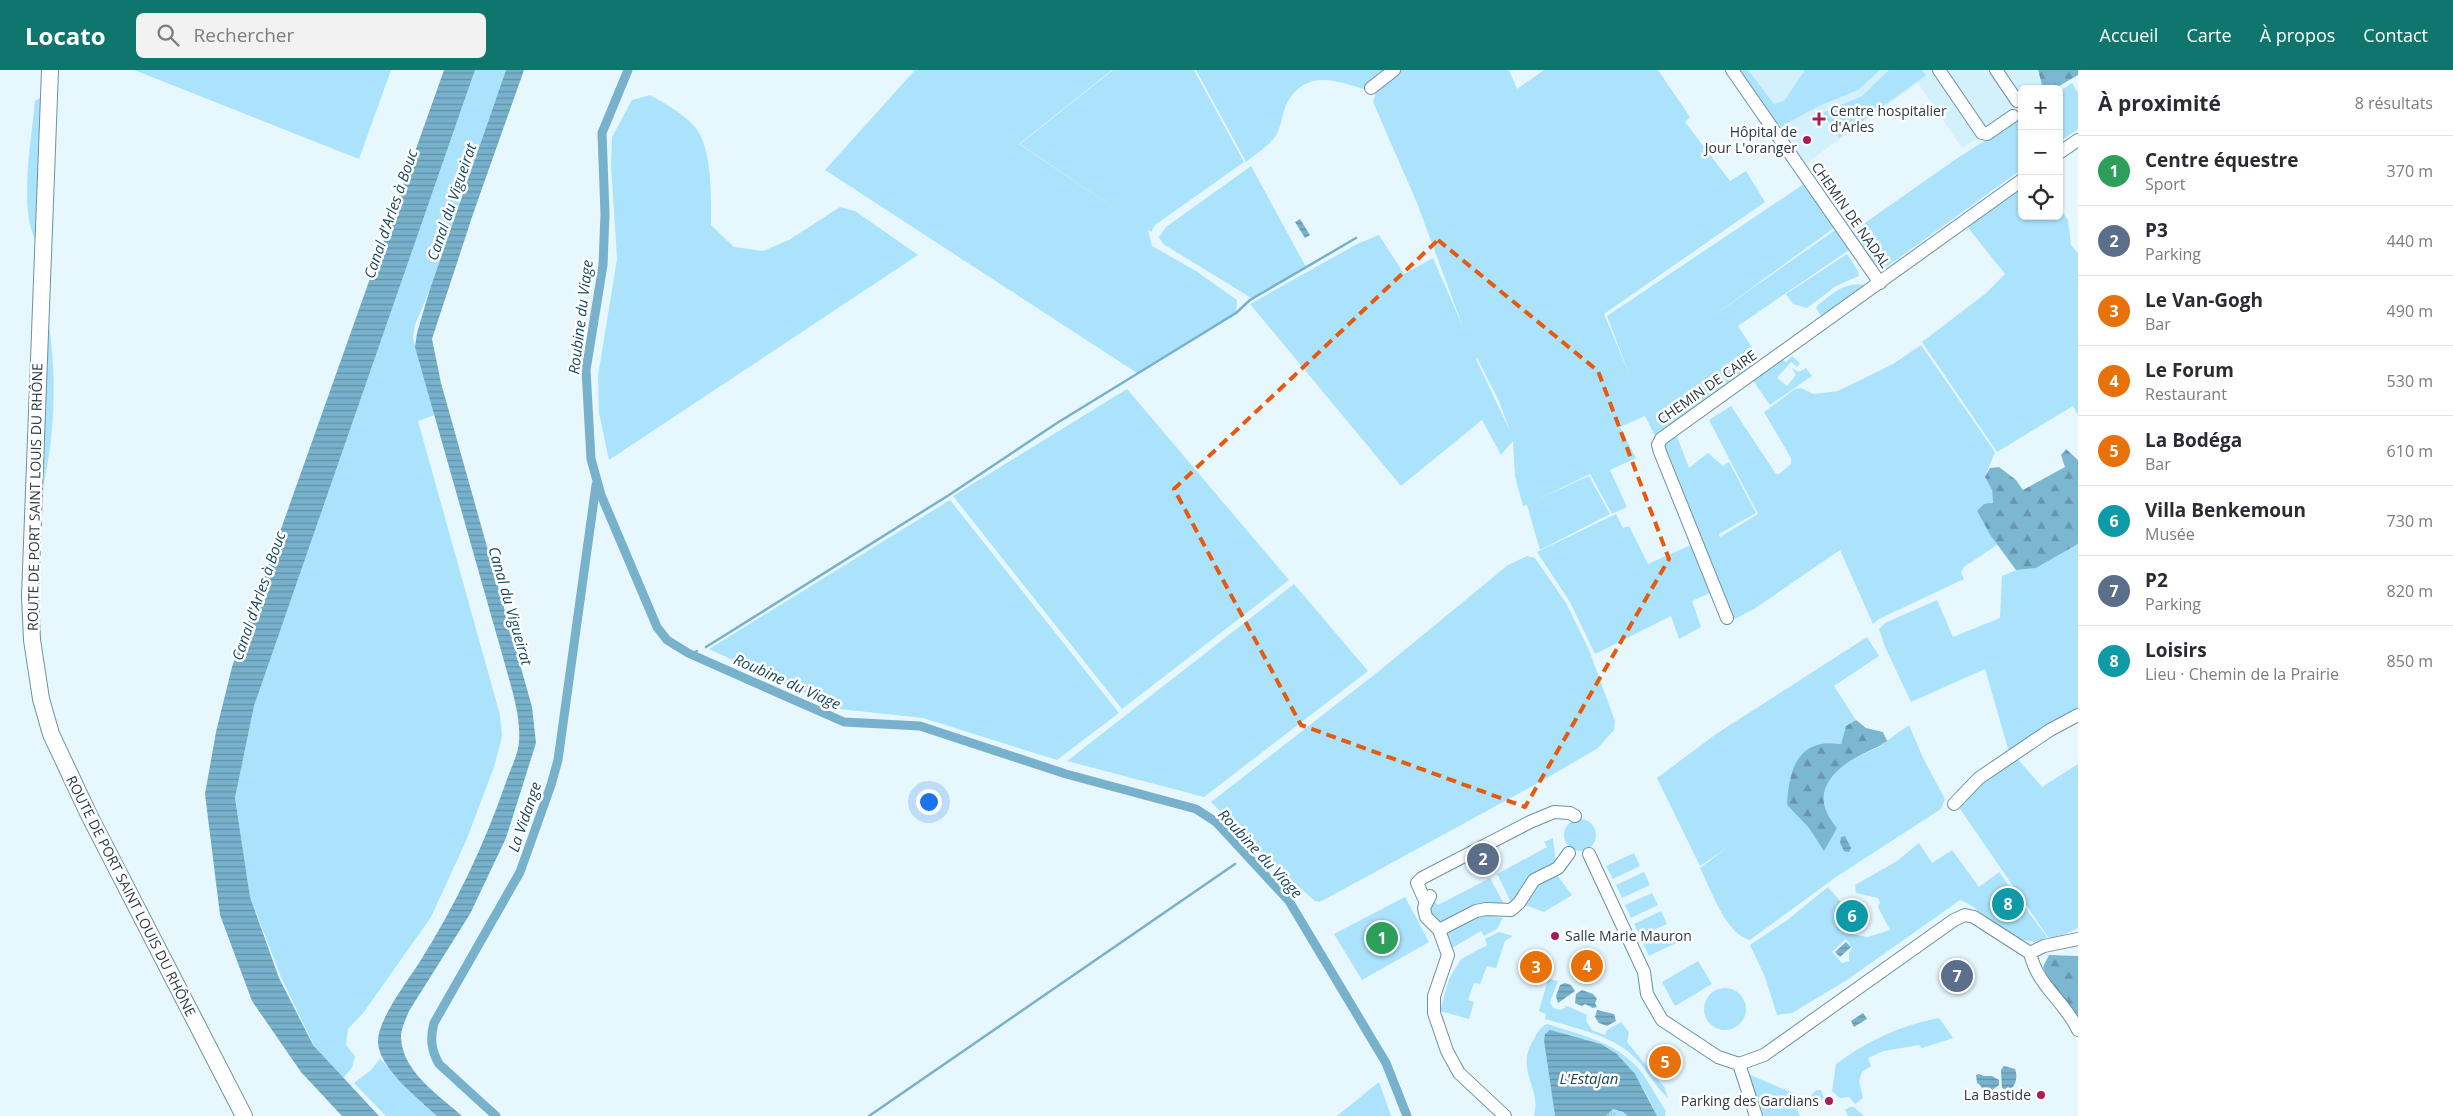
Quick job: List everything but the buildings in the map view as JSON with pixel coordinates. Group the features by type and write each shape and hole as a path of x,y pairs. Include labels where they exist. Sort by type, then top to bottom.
{"main road":[{"name":"ROUTE DE PORT SAINT LOUIS DU RHÔNE","path":"50,70 30,596 32,640 41,699 50,734 89,816 244,1116"}],"street":[{"path":"1371,88 1394,70"},
{"name":"CHEMIN DE NADAL","path":"1732,70 1880,283 2018,183"},
{"path":"1939,70 1982,133 1987,134 2013,116"},
{"path":"1996,70 2017,101"},
{"path":"2063,150 2078,140"},
{"name":"CHEMIN DE CAIRE","path":"1727,618 1658,445 1661,439 1880,283"},
{"path":"1954,804 1979,778 2050,730 2078,715"},
{"path":"1505,1116 1458,1073 1447,1051 1434,1013 1434,996 1448,955 1439,930 1426,917 1428,900 1417,883 1422,878 1530,822 1554,812 1570,813 1575,816"},
{"path":"1439,930 1476,911 1486,909 1511,910 1519,903 1534,880 1558,868 1569,853"},
{"path":"1589,854 1644,972 1647,994 1662,1020 1718,1057 1739,1064 1764,1054 1954,920 1965,915 1974,917 2030,953 2034,969 2046,987 2071,1015 2078,1030"},
{"path":"2030,953 2044,946 2078,939"},
{"path":"1739,1064 1756,1116"}],"highlighted area":[{"path":"1438,240 1598,371 1669,559 1525,807 1301,725 1174,489"}],"shaded area":[{"name":"Centre hospitalier d'Arles","path":"1735,70 2036,70 2042,85 2018,85 2018,113 1962,148 1918,83 1802,166"}],"green space":[{"path":"134,70 391,70 359,159"},
{"path":"475,70 506,70 430,289 415,325 413,338 435,415 418,421 500,715 502,737 494,767 466,841 431,917 364,1012 348,1029 346,1045 355,1056 352,1068 343,1078 314,1046 281,977 250,897 235,798 254,706"},
{"path":"915,70 1112,70 1019,144 1135,222 1020,144 1113,70 1194,70 1244,162 1155,225 1151,232 1148,230 1152,246 1196,271 1237,300 1236,313 1137,373 825,170"},
{"path":"1196,70 1386,70 1363,89 1322,80 1304,85 1288,101 1275,137 1246,162"},
{"path":"1401,70 1509,70 1517,89 1544,70 1658,70 1690,117 1685,122 1730,181 1746,171 1765,202 1604,314 1630,376 1607,316 1804,184 1834,228 1713,316 1835,230 1849,250 1738,326 1760,360 1656,438 1645,416 1620,427 1636,458 1610,470 1627,507 1612,514 1590,474 1536,500 1589,476 1610,514 1540,550 1527,505 1523,506 1515,476 1513,441 1501,455 1482,420 1401,486 1250,304 1357,244 1379,235 1404,274 1433,258 1463,327 1417,203 1373,102 1377,89","holes":["1477,358 1499,401 1510,431"]},
{"path":"1739,70 1748,70 1774,104 1784,101 1805,70 1880,70 1858,90 1819,106 1780,127"},
{"path":"1889,70 1922,70 1926,75 1839,138 1823,113 1862,96"},
{"path":"2038,70 2078,70 2078,75 2061,85 2042,85"},
{"path":"2072,83 2078,93 2078,129 2063,139 2063,130 2063,89"},
{"path":"650,95 684,117 700,135 705,146 710,173 711,225 734,247 763,251 789,240 840,207 855,211 918,255 609,460 599,413 598,376 617,259 611,164 612,137 632,100"},
{"path":"40,98 44,101 37,242 31,229 27,194 29,153 35,101"},
{"path":"2018,120 2018,172 1882,270 1871,263 1852,234 1855,230 1953,161"},
{"path":"1251,166 1306,267 1253,299 1163,244 1159,237 1166,227"},
{"path":"2018,186 2018,220 2063,220 2063,213 2068,220 2071,245 2078,253 2078,415 2073,406 1997,452 1922,342 1985,294 2005,274 1966,225"},
{"path":"1847,254 1858,271 1859,276 1836,286 1807,308 1793,304 1786,294"},
{"path":"1866,285 1824,320 1816,308 1834,292 1846,286"},
{"path":"47,324 49,325 52,346 54,389 52,431 41,494"},
{"path":"1921,345 1995,452 1985,477 1992,490 1993,503 1977,511 1997,545 1964,567 1961,572 1964,579 1879,619 1873,624 1840,550 1754,609 1731,621 1661,446 1676,434 1689,468 1708,453 1723,466 1729,462 1756,513 1719,534 1720,537 1758,514 1709,420 1731,406 1776,474 1779,474 1791,464 1791,458 1764,412 1795,389 1801,388 1814,394 1838,391 1893,364"},
{"path":"1792,356 1800,363 1797,367 1791,362 1777,378 1787,386 1796,375 1792,368 1799,372 1806,368 1812,376 1770,405 1752,379 1781,359 1786,362"},
{"path":"1127,389 1289,580 1122,709 953,496"},
{"path":"2066,449 2078,460 2078,544 2036,568 2016,570 1991,536 1977,511 1984,504 1993,503 1992,490 1985,477 1990,468 1999,467 2016,480 2023,490 2065,467 2061,455"},
{"path":"950,500 1119,713 1057,760 923,718 840,709 709,649"},
{"path":"1616,514 1623,528 1629,526 1648,564 1693,544 1714,591 1692,601 1701,627 1679,639 1671,616 1595,654 1570,602 1537,552"},
{"path":"2078,544 2078,710 2009,752 1985,669 1911,702 1885,647 1879,629 1885,623 1937,600 1953,637 2000,618 2002,576 2016,570 2036,568"},
{"path":"1527,556 1535,558 1566,603 1589,650 1615,721 1614,730 1598,748 1547,778 1320,902 1315,901 1277,868 1211,802 1379,671 1508,565"},
{"path":"1294,584 1368,671 1204,797 1067,761"},
{"path":"1867,637 1879,656 1834,686 1856,720 1846,726 1841,744 1831,743 1787,805 1809,828 1825,850 1826,815 1822,800 1827,780 1850,760 1877,748 1909,725 1924,760 1945,799 1941,809 1836,877 1750,940 1741,936 1727,921 1714,899 1700,868 1728,847 1700,866 1657,778 1716,734"},
{"path":"1856,720 1866,728 1883,732 1887,741 1840,768 1828,783 1824,791 1825,809 1837,828 1824,851 1809,828 1787,805 1790,779 1799,758 1806,751 1826,743 1841,744 1846,726"},
{"path":"2017,758 2042,787 2078,764 2078,928 2055,939 2048,937 1958,806 1972,787"},
{"path":"1580,819 1586,820 1591,824 1595,829 1595,841 1591,846 1586,850 1580,851 1574,850 1569,846 1565,841 1564,835 1565,829 1569,824 1574,820"},
{"path":"1553,838 1556,864 1512,904 1497,874 1547,847 1544,842"},
{"path":"1919,843 1932,863 1952,850 1979,887 1999,872 2047,937 2036,941 2025,941 2002,929 1970,905 1960,900 1847,980 1792,1013 1777,1015 1765,977 1750,945 1786,921 1828,887 1846,908 1840,919 1851,934 1868,937 1890,930 1878,907 1880,902 1878,898 1856,893 1855,885 1897,861","holes":["1846,939 1852,948 1849,953 1849,961 1842,963 1832,952"]},
{"path":"1634,853 1640,866 1613,879 1606,866"},
{"path":"1644,872 1650,885 1622,898 1616,885"},
{"path":"1557,875 1572,895 1544,912 1525,905 1539,884"},
{"path":"1490,878 1505,906 1442,922 1438,922 1429,914 1431,903 1434,900 1438,905"},
{"path":"1652,893 1658,905 1631,918 1625,905"},
{"path":"1405,897 1429,942 1362,980 1334,934"},
{"path":"1661,911 1667,924 1640,936 1634,924"},
{"path":"1485,914 1503,918 1497,929 1484,936 1481,931 1452,948 1442,933"},
{"path":"1670,930 1676,943 1649,956 1643,943"},
{"path":"1499,932 1513,936 1505,941 1496,968 1487,966 1480,984 1474,983 1468,1000 1474,1002 1469,1019 1440,1011 1449,979 1461,959 1487,945 1485,939"},
{"path":"2049,955 2078,956 2078,1017 2051,985 2043,967"},
{"path":"1698,961 1712,984 1675,1006 1662,982"},
{"path":"1548,979 1558,981 1550,1002 1553,1008 1561,1010 1567,1006 1587,1015 1586,1021 1592,1030 1605,1035 1607,1030 1621,1022 1629,1032 1627,1042 1665,1088 1668,1098 1639,1062 1619,1045 1595,1034 1545,1019 1546,1014 1539,1011"},
{"path":"1729,988 1737,991 1743,997 1746,1009 1743,1021 1737,1027 1721,1030 1713,1027 1707,1021 1704,1005 1707,997 1713,991"},
{"path":"1939,1018 1953,1038 1922,1048 1919,1045 1884,1051 1868,1058 1871,1066 1862,1072 1859,1081 1863,1098 1855,1104 1849,1097 1840,1098 1832,1091 1836,1064 1860,1048 1885,1035 1911,1025"},
{"path":"1547,1024 1596,1040 1630,1060 1650,1085 1666,1111 1665,1116 1657,1116 1638,1079 1620,1058 1609,1049 1597,1043 1574,1038 1544,1041 1555,1116 1534,1116 1535,1096 1527,1070 1527,1060 1529,1050 1536,1035"},
{"path":"380,1059 437,1116 386,1116 354,1083 370,1071"},
{"path":"1748,1074 1799,1097 1805,1104 1796,1107 1800,1116 1764,1116"},
{"path":"1379,1082 1391,1116 1337,1116"},
{"path":"1816,1090 1821,1090 1824,1099 1810,1103 1810,1097"},
{"path":"1854,1107 1864,1116 1848,1116 1845,1110"},
{"path":"1613,1109 1623,1112 1628,1116 1606,1116"}],"water":[{"name":"Canal d'Arles à Bouc","path":"444,70 475,70 254,706 235,798 250,897 279,978 313,1045 379,1116 342,1116 301,1072 252,1001 220,915 205,794 216,732 232,667"},
{"path":"506,70 524,70 473,214 432,339 441,383 532,707 536,743 506,838 470,914 409,1011 402,1030 403,1050 415,1072 423,1082 462,1116 437,1116 393,1073 380,1053 379,1034 387,1013 432,941 468,875 516,757 519,732 517,711 512,691 415,347 417,333 430,289"},
{"path":"1300,219 1310,235 1305,238 1295,222"},
{"path":"1845,836 1851,848 1849,852 1844,851 1840,843 1841,837"},
{"path":"1846,942 1851,947 1840,957 1835,952"},
{"path":"1565,983 1571,985 1575,991 1558,1003 1556,996 1560,985"},
{"path":"1582,990 1593,994 1597,999 1595,1003 1597,1007 1593,1008 1585,1004 1582,1006 1575,1003 1576,994"},
{"path":"1597,1010 1614,1014 1616,1021 1607,1026 1599,1023 1595,1017"},
{"path":"1863,1013 1867,1019 1854,1027 1851,1021"},
{"name":"L'Estajan","path":"1550,1030 1601,1044 1617,1054 1635,1074 1657,1116 1628,1116 1623,1112 1613,1109 1606,1116 1555,1116 1544,1041 1545,1034"},
{"path":"2004,1066 2015,1069 2016,1072 2015,1084 2009,1091 2002,1088 2001,1070"},
{"path":"1976,1075 1992,1076 1999,1080 1999,1085 1988,1093 1984,1093 1981,1086 1977,1083"}],"waterway":[{"name":"Roubine du Viage","path":"628,70 602,133 605,214 603,265 586,370 591,459 601,495 657,627 667,640 688,653 844,722 920,726 1066,774 1196,809 1216,822 1289,901 1386,1063 1407,1116"},
{"path":"706,647 949,495 1057,423 1236,313 1250,300 1356,238"},
{"name":"La Vidange","path":"496,1116 439,1064 433,1049 433,1028 434,1023 520,872 551,785 558,760 596,485"},
{"name":"Roubine du Viage","path":"692,654 697,651"},
{"path":"869,1116 1235,864"}],"place":[{"name":"Centre hospitalier d'Arles","path":"1819,119"},
{"name":"Hôpital de Jour L'oranger","path":"1807,140"},
{"name":"P3","path":"1483,859"},
{"name":"Loisirs","path":"2008,904"},
{"name":"Villa Benkemoun","path":"1852,916"},
{"name":"Salle Marie Mauron","path":"1555,936"},
{"name":"Centre équestre","path":"1382,938"},
{"name":"Le Forum","path":"1587,966"},
{"name":"Le Van-Gogh","path":"1536,967"},
{"name":"P2","path":"1957,976"},
{"name":"La Bodéga","path":"1665,1062"},
{"name":"La Bastide","path":"2041,1095"},
{"name":"Parking des Gardians","path":"1829,1101"}],"water label":[{"name":"Canal du Vigueirat","path":"452,202"},
{"name":"Canal du Vigueirat","path":"510,606"}]}
